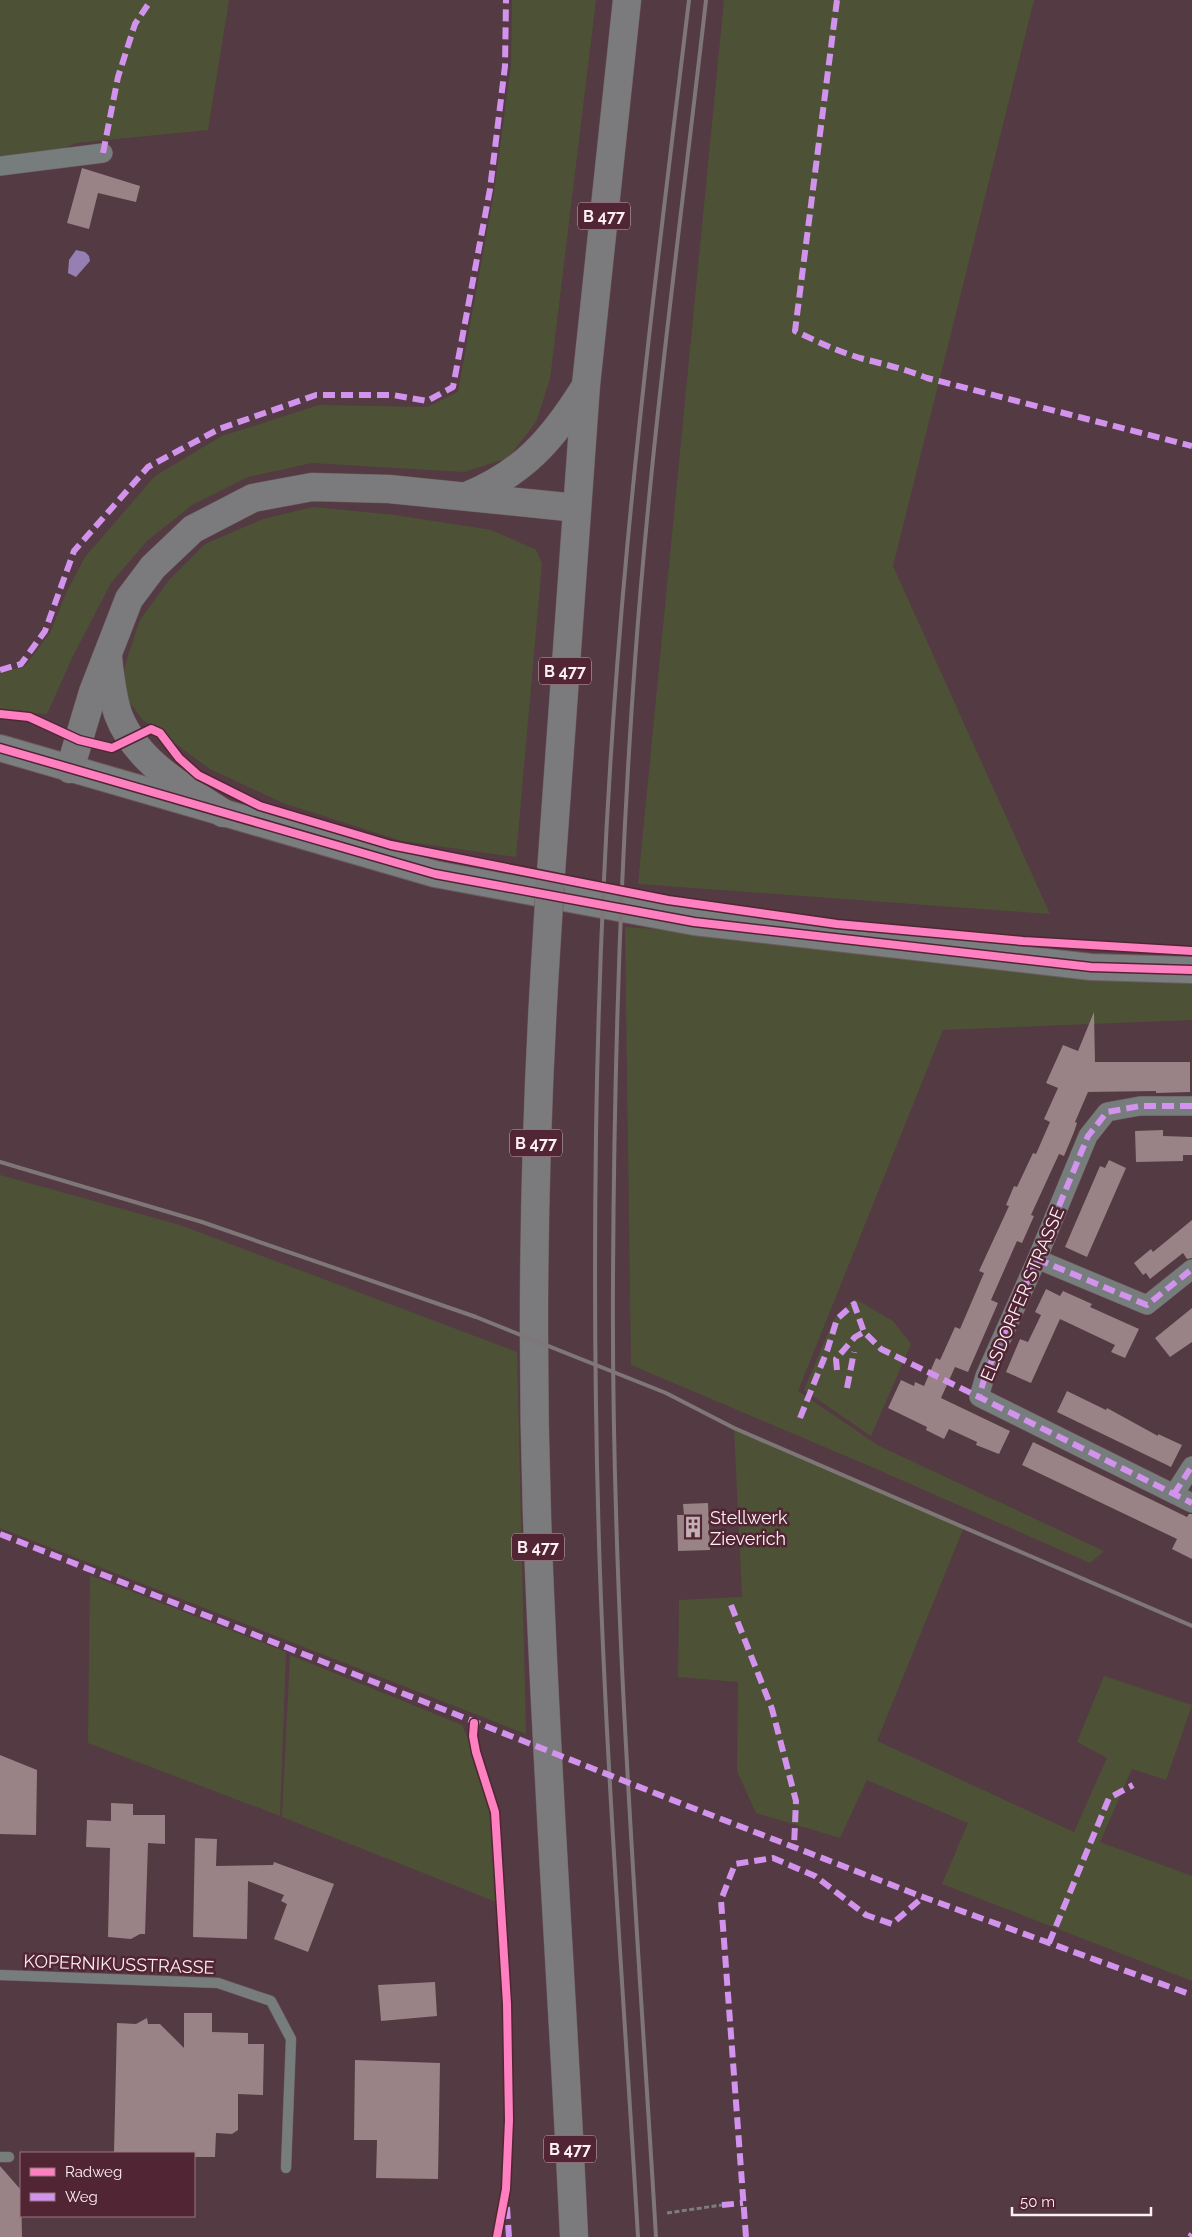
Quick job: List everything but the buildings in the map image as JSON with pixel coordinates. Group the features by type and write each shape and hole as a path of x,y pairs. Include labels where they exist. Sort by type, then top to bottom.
{"main road":[{"name":"B 477","path":"574,2237 537,1513 535,1186 537,1090 553,833 586,385 626,0"},
{"path":"467,496 491,486 517,470 540,448 565,419 586,385"},
{"path":"70,769 93,692 129,599 153,567 193,529 253,498 312,487 389,489 577,508"},
{"path":"107,654 118,714 131,740 144,757 172,779 224,813"}],"street":[{"path":"0,166 103,153"},
{"path":"0,748 435,874 694,922 1091,967 1192,970"},
{"name":"ELSDORFER STRASSE","path":"1192,1106 1140,1106 1107,1112 1088,1136 1037,1259 985,1376 979,1397 1192,1503"},
{"path":"1037,1259 1146,1306 1192,1269"},
{"path":"1174,1494 1192,1466"}],"lane":[{"name":"KOPERNIKUSSTRASSE","path":"0,1975 218,1983 271,2001 291,2039 286,2168"}],"path":[{"path":"667,2213 722,2205"}],"green space":[{"path":"0,0 229,0 208,130 76,143 50,155 0,160"},
{"path":"512,0 596,0 550,379 536,422 508,458 464,472 312,463 248,477 192,505 147,541 111,583 73,656 47,714 0,711 0,674 25,666 50,633 66,593 85,557 155,476 222,436 319,405 427,407 458,392 494,192 511,65"},
{"path":"724,0 1034,0 893,566 1050,914 638,884"},
{"path":"313,507 395,515 492,530 536,550 542,563 516,857 402,841 283,803 210,769 143,720 123,694 125,665 140,620 169,580 205,544 263,519"},
{"path":"625,927 1192,966 1192,1020 943,1030 798,1391 879,1446 1104,1551 1090,1563 874,1468 631,1365"},
{"path":"0,1175 180,1225 517,1352 526,1734 0,1528"},
{"path":"855,1299 893,1321 911,1344 871,1436 804,1390 834,1319"},
{"path":"734,1428 964,1527 877,1741 1074,1832 1107,1758 1077,1742 1104,1676 1192,1705 1166,1780 1132,1769 1100,1842 1192,1876 1192,1981 942,1884 968,1823 867,1780 840,1838 756,1813 737,1771 738,1682 678,1677 679,1600 742,1597"},
{"path":"90,1575 286,1652 280,1816 88,1743"},
{"path":"290,1655 462,1725 485,1790 493,1833 499,1903 282,1817"}],"shaded area":[{"path":"76,250 85,252 89,256 90,261 76,277 68,273 69,260"}],"railway":[{"path":"638,2237 612,1822 600,1573 595,1299 597,1061 602,914 621,622 648,343 689,0"},
{"path":"656,2237 627,1759 616,1520 613,1400 616,1048 625,816 635,661 649,495 706,0"},
{"path":"0,1162 202,1222 476,1317 666,1393 734,1428 1192,1626"}],"marked path":[{"path":"103,153 118,77 135,24 151,0"},
{"path":"0,670 21,664 45,631 74,551 148,467 219,429 316,395 393,395 427,401 453,387 490,189 505,66 506,0"},
{"path":"837,0 795,331 851,355 927,378 1192,446"},
{"path":"1192,1106 1140,1106 1107,1112 1088,1136 1037,1259 985,1376 979,1397 1192,1503"},
{"path":"1037,1259 1147,1305 1192,1269"},
{"path":"800,1418 827,1351 837,1319 854,1304 864,1332 881,1349 979,1397"},
{"path":"837,1370 836,1359 855,1337 864,1332"},
{"path":"847,1388 854,1352"},
{"path":"1174,1494 1192,1466"},
{"path":"0,1534 685,1805 923,1897 1192,1995"},
{"path":"731,1605 772,1709 796,1801 794,1847"},
{"path":"1049,1943 1109,1798 1133,1785"},
{"path":"746,2237 721,1900 735,1864 773,1858 815,1876 866,1915 892,1924 923,1897"},
{"path":"722,2205 743,2203"},
{"path":"507,2207 509,2237"}],"cycle path":[{"path":"0,714 29,717 79,740 112,748 151,729 160,733 179,758 198,775 260,806 391,845 668,900 837,924 1023,941 1192,951"},
{"path":"0,748 435,874 694,922 1091,967 1192,970"},
{"path":"474,1723 473,1736 476,1752 495,1812 507,2004 509,2120 506,2189 497,2237"}],"place":[{"name":"Stellwerk Zieverich","path":"693,1527"}]}
